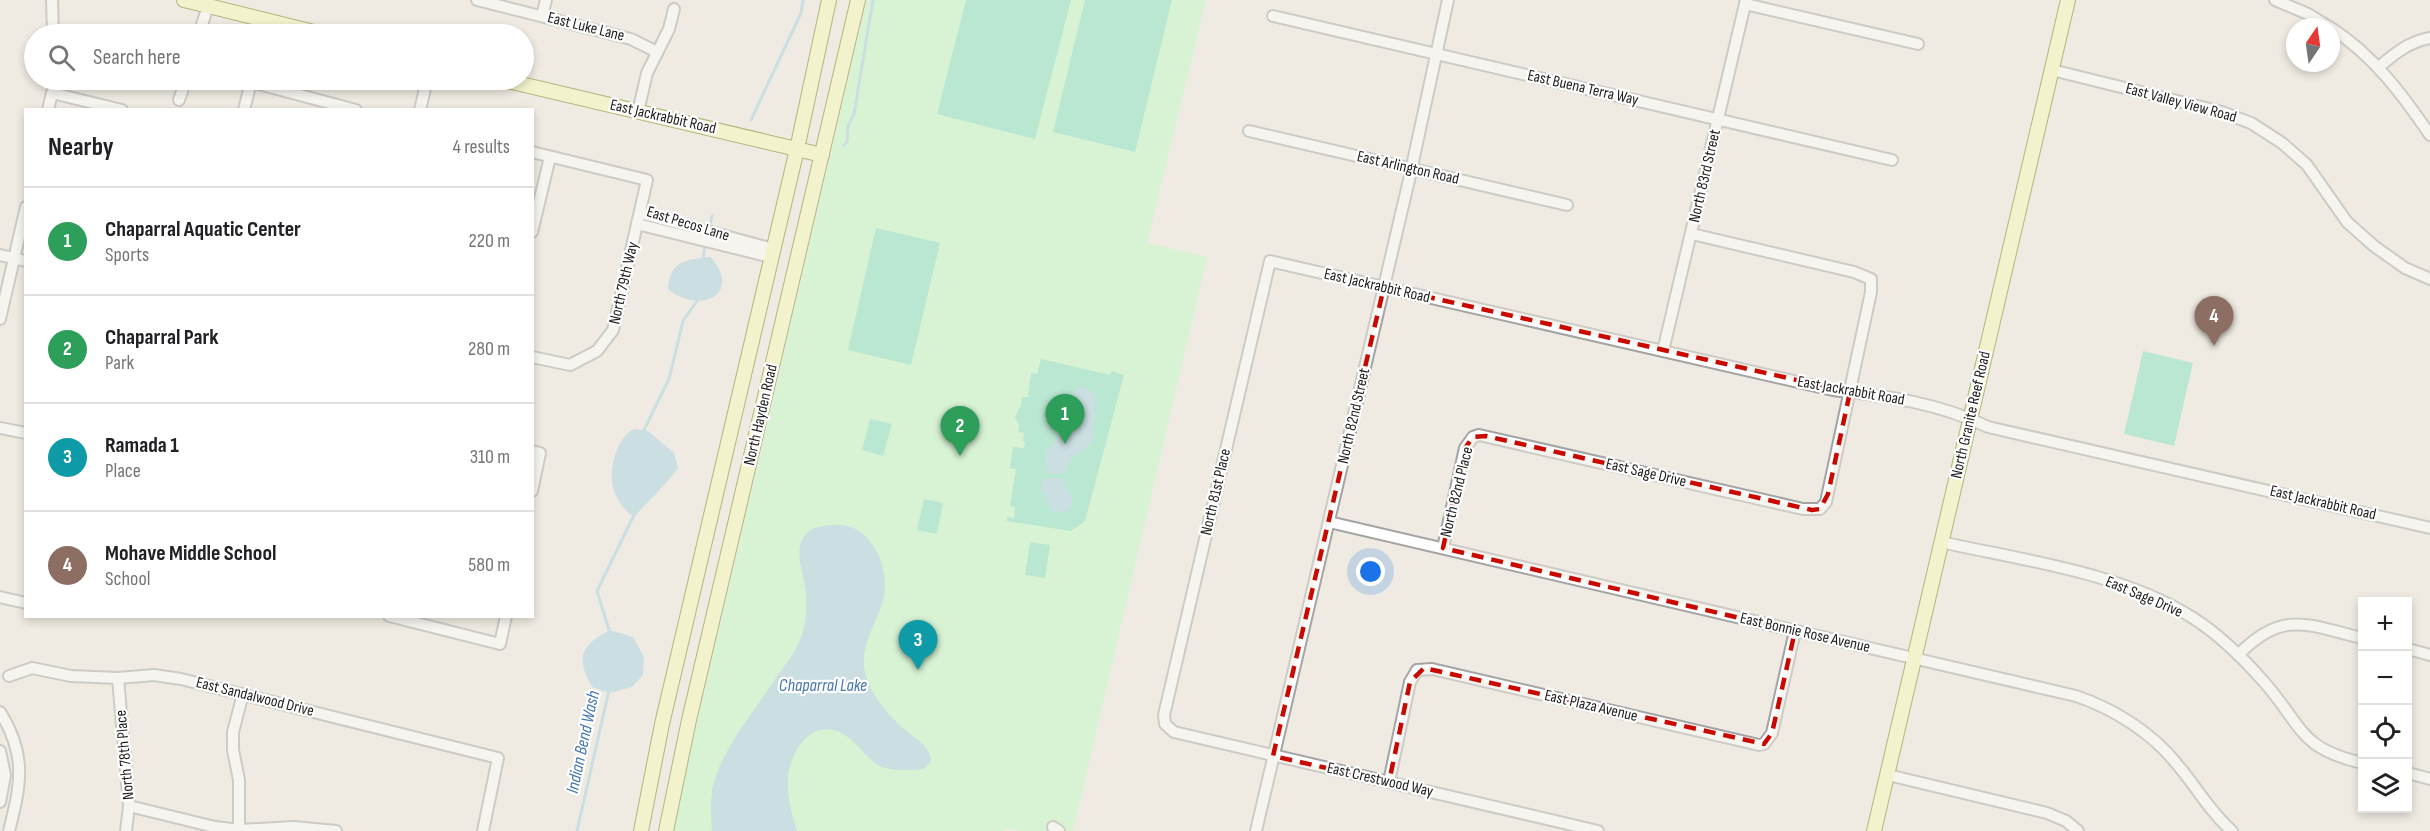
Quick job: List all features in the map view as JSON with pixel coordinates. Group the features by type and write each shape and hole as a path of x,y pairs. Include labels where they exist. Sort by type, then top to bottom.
{"main road":[{"path":"184,0 210,3 286,24"},
{"name":"North Hayden Road","path":"641,831 660,734 797,149 828,0"},
{"name":"North Hayden Road","path":"666,831 689,720 858,0"},
{"name":"North Granite Reef Road","path":"1874,831 2068,0"},
{"name":"East Jackrabbit Road","path":"534,87 822,155"}],"street":[{"path":"52,0 53,24"},
{"name":"East Luke Lane","path":"477,0 631,39 657,52"},
{"path":"542,16 546,0"},
{"name":"North 82nd Street","path":"1256,831 1412,169 1448,0"},
{"path":"2275,0 2314,18"},
{"path":"1745,2 1918,44"},
{"name":"North 83rd Street","path":"1662,351 1692,234 1745,2"},
{"path":"203,24 210,3"},
{"path":"638,112 647,74 669,29 674,9"},
{"name":"East Buena Terra Way","path":"1273,16 1892,160"},
{"path":"2340,34 2379,67 2430,135"},
{"path":"2379,67 2401,48 2414,41 2430,38"},
{"name":"East Valley View Road","path":"2052,70 2212,109 2251,123 2282,143 2307,165 2348,222 2374,246 2406,268 2430,279"},
{"path":"180,100 183,90"},
{"path":"244,108 249,90"},
{"path":"281,90 348,108"},
{"path":"420,108 425,90"},
{"path":"48,108 52,93 114,108"},
{"name":"East Arlington Road","path":"1249,131 1567,205"},
{"name":"East Pecos Lane","path":"534,153 646,180 638,219 772,253"},
{"path":"534,224 550,157"},
{"path":"0,319 24,216"},
{"name":"North 79th Way","path":"534,357 570,365 597,351 613,330 638,219"},
{"path":"1692,234 1854,272 1871,279 1871,292 1850,392"},
{"path":"0,255 24,260"},
{"name":"East Jackrabbit Road","path":"1270,261 1833,390 1932,405 1988,427 2430,528"},
{"name":"North 81st Place","path":"1165,724 1164,715 1270,261"},
{"name":"East Sage Drive","path":"1473,436 1486,436 1803,508 1820,508 1828,494 1850,392"},
{"path":"0,428 24,433"},
{"name":"North 82nd Place","path":"1443,549 1465,448 1473,436"},
{"path":"534,472 536,452"},
{"name":"East Bonnie Rose Avenue","path":"1329,522 2076,696 2111,711 2135,725 2164,750 2212,812 2232,831"},
{"name":"East Sage Drive","path":"1941,542 2106,579 2185,614 2209,630 2265,682 2299,731 2311,742 2334,755 2358,762"},
{"path":"0,597 24,603"},
{"path":"397,618 500,644 506,618"},
{"path":"2238,655 2254,639 2268,630 2283,625 2312,626 2358,637"},
{"name":"East Plaza Avenue","path":"1389,782 1410,682 1417,670 1432,669 1753,744 1764,744 1772,733 1795,631"},
{"path":"2412,650 2430,655"},
{"name":"East Sandalwood Drive","path":"9,676 32,668 71,676 118,678 154,675 181,679 498,758 483,831"},
{"name":"North 78th Place","path":"118,678 129,806 126,831"},
{"path":"239,830 239,780 233,750 233,732 243,694"},
{"path":"0,712 16,744 21,767 20,788 9,831"},
{"name":"East Crestwood Way","path":"1165,724 1174,732 1598,831"},
{"path":"0,751 5,775 0,802"},
{"path":"2412,774 2430,778"},
{"path":"1888,775 2047,813 2066,821 2078,831"},
{"path":"129,806 215,827 239,830 294,827 336,831"}],"highlighted area":[{"path":"1384,287 1850,392 1828,494 1820,509 1812,510 1486,436 1473,437 1465,448 1443,548 1795,631 1772,733 1764,744 1424,668 1410,682 1389,782 1273,756"}],"green space":[{"path":"867,0 1206,0 1147,243 1207,257 1073,831 1021,831 1006,828 1005,831 674,831 683,783"},
{"path":"966,0 1071,0 1035,139 937,114"},
{"path":"1085,0 1172,0 1135,152 1053,132"},
{"path":"876,228 940,243 911,365 848,350"},
{"path":"2143,351 2193,363 2174,446 2124,434"},
{"path":"1041,359 1110,375 1111,371 1124,375 1085,521 1071,531 999,520 1007,521 1007,517 1014,518 1015,507 1010,506 1016,469 1010,468 1013,447 1024,448 1025,442 1023,441 1024,433 1018,432 1019,425 1015,417 1022,397 1028,397 1031,373 1037,374"},
{"path":"870,419 892,424 883,456 862,450"},
{"path":"924,499 943,503 937,534 917,530"},
{"path":"1030,542 1050,545 1045,578 1025,575"}],"water":[{"path":"711,257 720,271 722,282 720,291 713,297 692,300 668,289 672,272 681,263"},
{"path":"1084,387 1096,397 1092,442 1071,459 1063,473 1049,473 1045,462 1046,452 1059,437 1063,403 1079,388"},
{"path":"634,429 648,431 674,453 678,468 634,517 626,511 617,497 612,475 619,445"},
{"path":"1043,478 1063,478 1065,487 1073,498 1067,511 1053,512 1041,488"},
{"name":"Chaparral Lake","path":"842,525 863,534 878,553 882,565 885,589 883,600 864,657 869,684 891,717 925,747 931,761 921,769 888,769 874,762 840,732 824,729 808,736 796,751 789,768 789,797 797,831 712,831 711,796 724,757 790,658 802,635 806,618 806,601 799,551 801,543 804,536 814,528"},
{"path":"610,630 633,637 644,657 643,675 632,687 609,693 592,687 583,660 587,647"}],"waterway":[{"name":"Indian Bend Wash","path":"751,120 801,13 803,0"},
{"path":"844,145 847,142 848,126 854,114 873,0"},
{"name":"Indian Bend Wash","path":"709,229 712,216"},
{"name":"Indian Bend Wash","path":"703,261 705,244"},
{"name":"Indian Bend Wash","path":"642,434 669,379 683,321 699,298"},
{"name":"Indian Bend Wash","path":"610,633 597,591 634,515"},
{"name":"Indian Bend Wash","path":"577,831 609,690"}],"place":[{"name":"Mohave Middle School","path":"2214,346"},
{"name":"Chaparral Aquatic Center","path":"1065,444"},
{"name":"Chaparral Park","path":"960,456"},
{"name":"Ramada 1","path":"918,670"}]}
